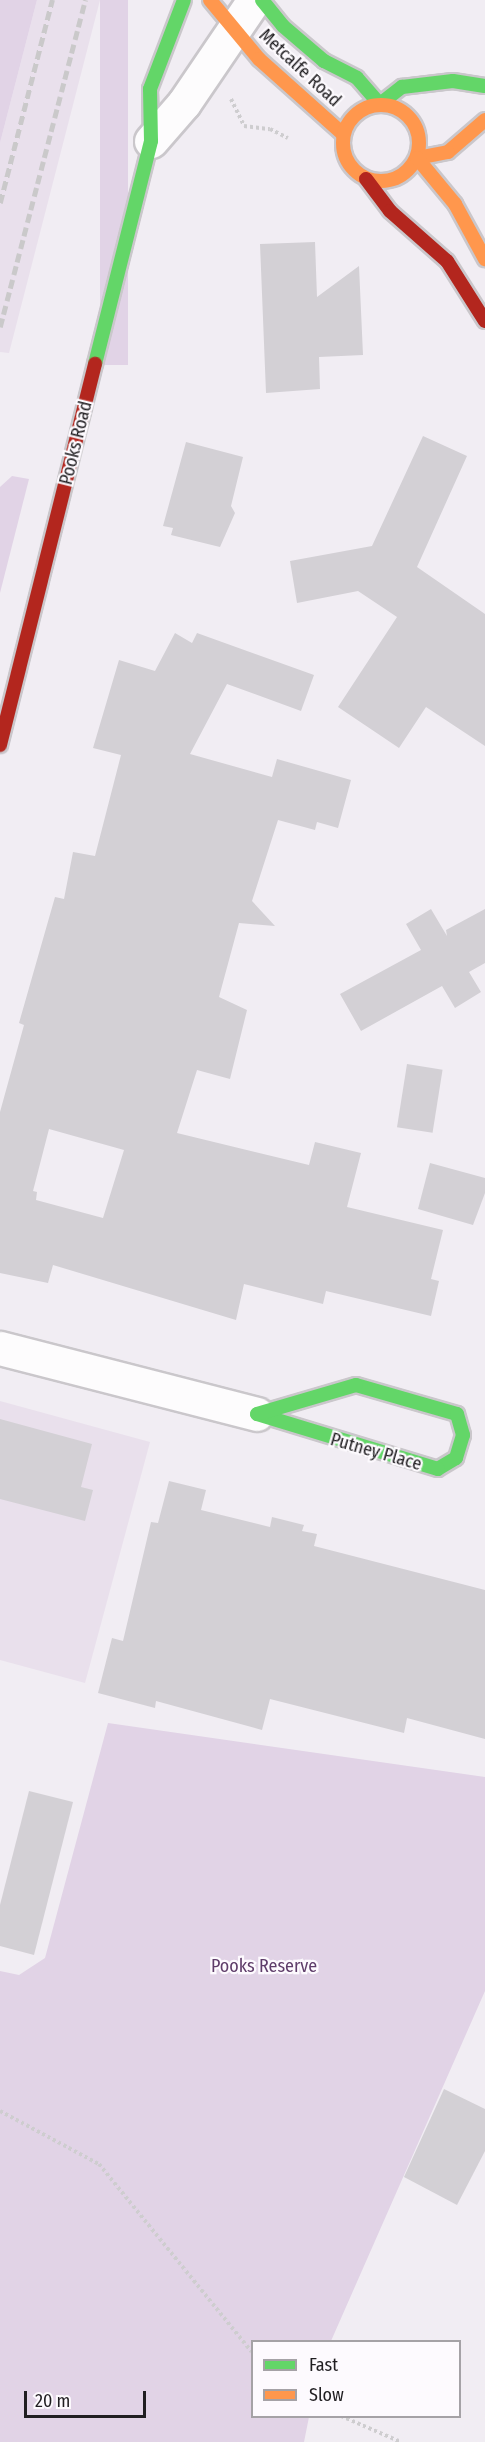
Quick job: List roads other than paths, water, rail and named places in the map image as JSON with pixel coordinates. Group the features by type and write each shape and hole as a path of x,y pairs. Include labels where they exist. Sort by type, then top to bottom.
{"street":[{"name":"Pooks Road","path":"0,745 151,141 150,89 184,0"},
{"name":"Metcalfe Road","path":"210,0 259,59 343,134"},
{"name":"Pooks Road","path":"151,141 184,103 254,0"},
{"name":"Metcalfe Road","path":"262,0 283,26 324,61 357,78 380,104"},
{"path":"485,86 453,81 402,87 380,104 354,115 343,134 349,166 366,179 390,211 447,261 485,321"},
{"path":"380,104 396,108 415,124 419,137 417,158 455,204 485,259"},
{"path":"366,179 390,181 417,158 448,152 485,120"},
{"name":"Putney Place","path":"0,1348 257,1414 438,1469 456,1458 463,1435 458,1414 438,1404 356,1385 257,1414"}],"railway":[{"path":"0,203 52,0"},
{"path":"0,327 85,0"}],"park label":[{"name":"Pooks Reserve","path":"264,1966"}]}
